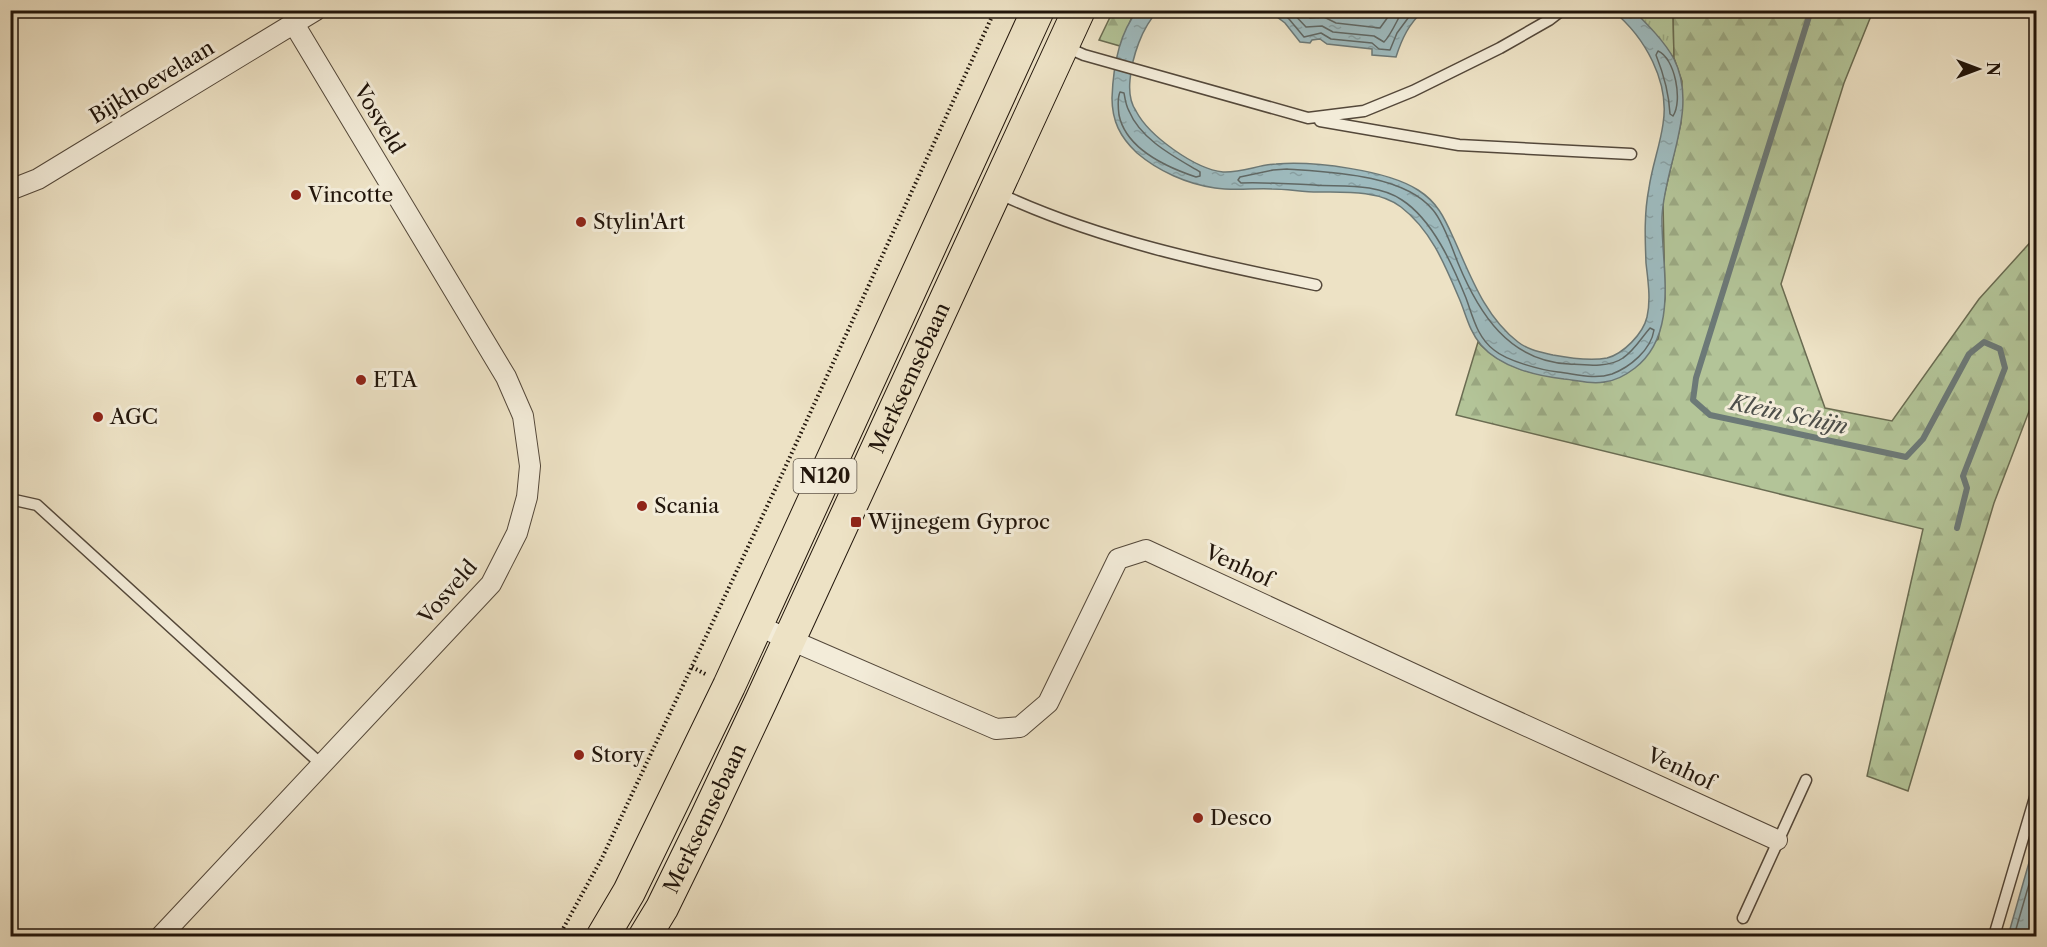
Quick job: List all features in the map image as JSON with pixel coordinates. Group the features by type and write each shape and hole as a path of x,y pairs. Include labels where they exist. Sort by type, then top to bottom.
{"main road":[{"name":"Merksemsebaan","path":"603,936 629,892 679,790 1038,10"},
{"name":"Merksemsebaan","path":"645,936 662,908 789,639 1078,10"}],"street":[{"name":"Bijkhoevelaan","path":"10,190 38,180 316,10"},
{"name":"Vosveld","path":"161,936 491,584 517,533 527,497 530,466 522,416 506,377 294,24"},
{"name":"Venhof","path":"756,625 996,729 1020,727 1048,703 1118,560 1146,550 1777,840"},
{"name":"Merksemsebaan","path":"629,892 662,908"}],"lane":[{"path":"1308,118 1364,111 1403,95 1500,48 1562,10"},
{"path":"1063,46 1084,55 1308,118 1459,145 1631,154"},
{"path":"995,192 1127,242 1231,268 1316,285"},
{"path":"10,499 38,505 322,765"},
{"path":"1743,918 1806,780"},
{"path":"1994,936 2037,794"}],"path":[{"path":"559,936 602,858 783,472 995,10"}],"green space":[{"path":"1113,11 1137,11 1132,17 1120,46 1099,40"},
{"path":"1634,11 1673,11 1674,58"},
{"path":"1673,11 1873,11 1844,83 1781,284 1825,408 1892,421 1979,299 2036,236 2036,393 1994,503 1908,791 1867,776 1923,529 1456,415 1478,342 1491,354 1520,369 1553,377 1604,382 1658,339 1665,299 1663,201 1681,123 1682,81 1674,58"}],"water":[{"path":"1137,11 1158,11 1147,25 1136,52 1130,80 1131,100 1142,121 1174,150 1199,165 1223,172 1276,164 1310,164 1350,168 1405,183 1425,195 1439,210 1479,294 1506,332 1522,345 1535,350 1566,357 1594,359 1613,356 1626,348 1641,330 1648,311 1646,207 1662,132 1664,108 1663,92 1653,62 1635,34 1613,11 1634,11 1661,40 1674,59 1681,78 1683,98 1682,118 1668,178 1662,217 1665,277 1663,318 1658,337 1649,353 1635,368 1624,375 1599,383 1553,378 1508,365 1489,353 1477,340 1448,273 1429,237 1412,216 1392,201 1383,197 1350,192 1215,188 1184,180 1154,166 1126,141 1115,121 1112,106 1118,52 1126,30"},
{"path":"1269,11 1423,11 1406,32 1396,57 1372,55 1372,49 1327,44 1320,39 1312,40 1310,43 1300,42 1285,23"},
{"path":"2036,838 2036,936 2008,936"}],"waterway":[{"name":"Klein Schijn","path":"1811,10 1696,378 1693,400 1710,415 1906,457 1923,439 1969,354 1984,342 2000,349 2005,368 1963,476 1967,488 1957,528"}],"place":[{"name":"Vincotte","path":"296,195"},
{"name":"Stylin'Art","path":"581,222"},
{"name":"ETA","path":"361,380"},
{"name":"AGC","path":"98,417"},
{"name":"Scania","path":"642,506"},
{"name":"Wijnegem Gyproc","path":"856,522"},
{"name":"Story","path":"579,755"},
{"name":"Desco","path":"1198,818"}]}
